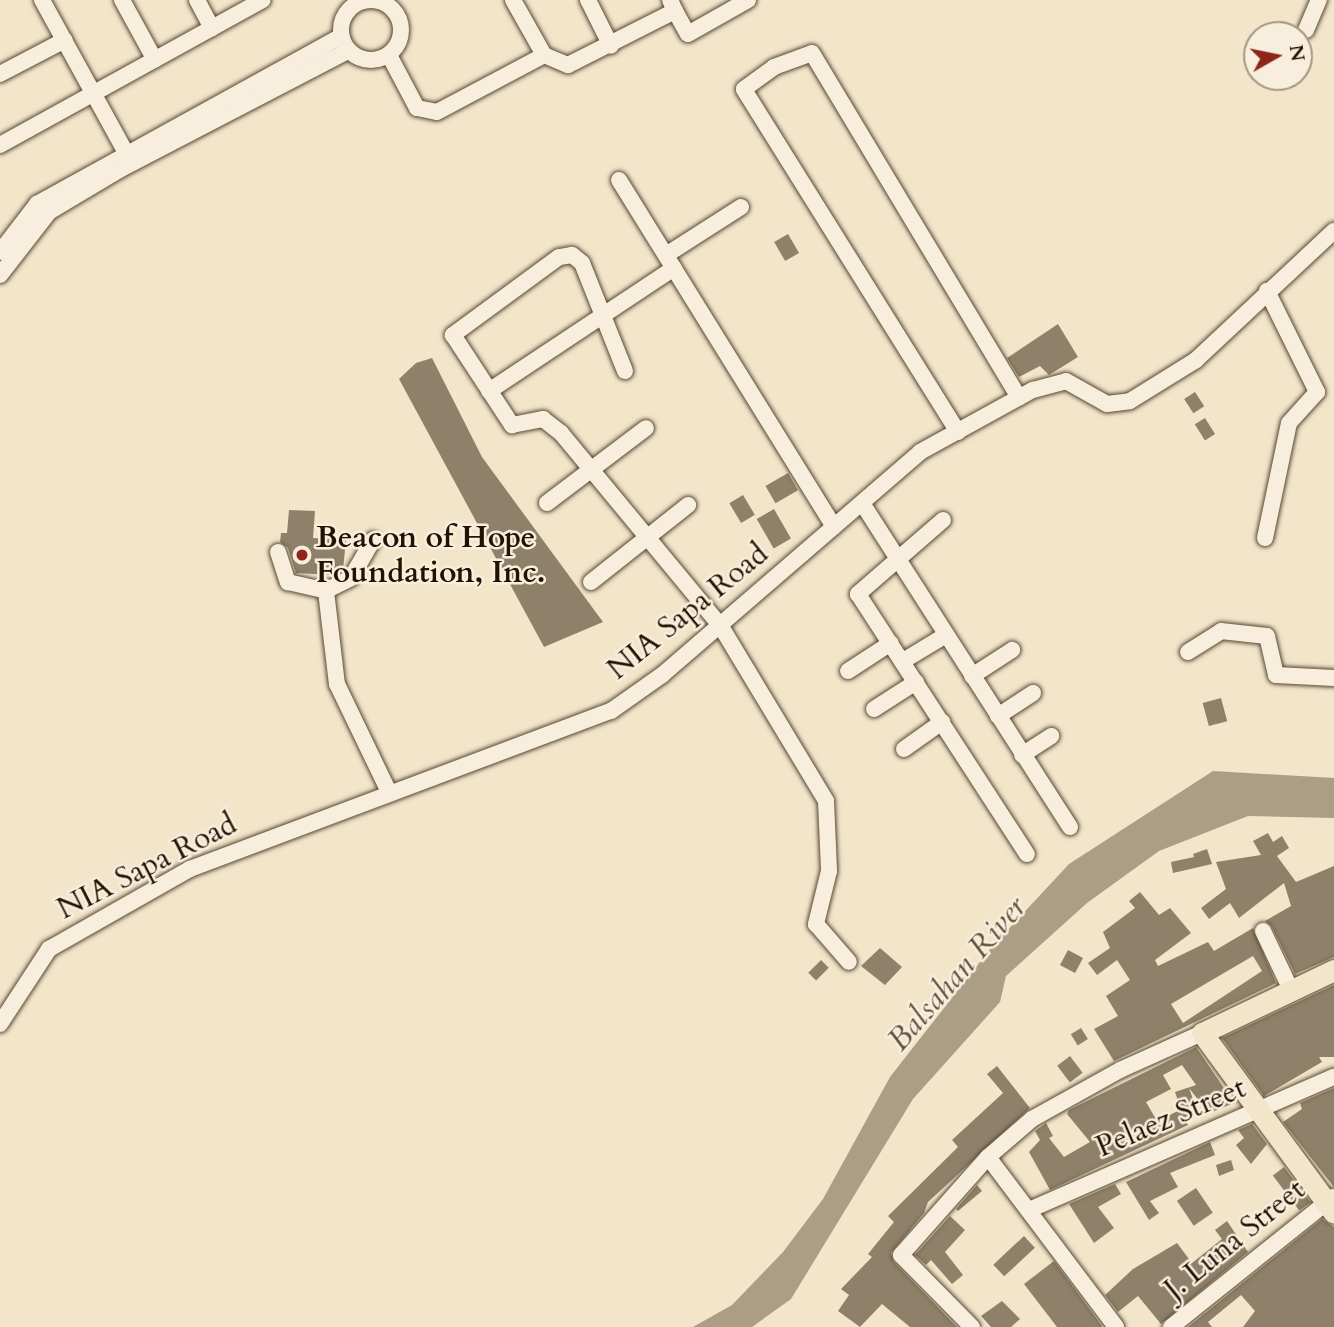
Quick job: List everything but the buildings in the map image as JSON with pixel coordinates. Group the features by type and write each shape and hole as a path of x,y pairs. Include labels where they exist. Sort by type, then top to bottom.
{"main road":[{"path":"1331,1203 1258,1111 1202,1033 1334,970"}],"street":[{"path":"42,0 126,153"},
{"path":"122,0 155,60"},
{"path":"197,0 212,28"},
{"path":"0,145 263,0"},
{"path":"513,0 544,55 568,65 611,46 673,5 688,34 748,0"},
{"path":"588,0 611,46"},
{"path":"1310,21 1319,0"},
{"path":"0,252 37,204 339,37 355,2 386,4 399,18 400,38 388,55 369,61 348,51 339,37"},
{"path":"0,74 65,40"},
{"path":"0,275 49,212 121,169 348,51"},
{"path":"958,432 744,89 774,68 811,53 1019,398"},
{"path":"388,55 417,108 437,112 544,55"},
{"path":"620,180 834,527"},
{"path":"489,391 603,316 741,207"},
{"name":"NIA Sapa Road","path":"0,1024 49,949 190,869 389,792 611,711 720,625 920,453 1019,398 1066,381 1107,404 1130,401 1196,360 1334,231"},
{"path":"625,371 578,257 559,257 453,335 512,425 543,419 561,433 720,625 826,801 830,871 816,925 849,962"},
{"path":"1265,538 1289,423 1317,392 1267,291"},
{"path":"547,503 646,428"},
{"path":"862,503 1070,827"},
{"path":"591,582 688,505"},
{"path":"943,520 858,594 1027,854"},
{"path":"278,552 288,582 326,591 351,578 373,540"},
{"path":"326,591 337,684 389,792"},
{"path":"1188,652 1221,631 1267,636 1276,675 1334,678"},
{"path":"902,661 946,635"},
{"path":"848,671 891,643"},
{"path":"972,676 1012,650"},
{"path":"874,709 916,682"},
{"path":"998,716 1033,693"},
{"path":"904,749 942,722"},
{"path":"1023,755 1051,736"},
{"path":"1264,931 1292,990"},
{"path":"972,1327 901,1255 988,1157 1032,1119 1120,1070 1202,1033"},
{"name":"Pelaez Street","path":"1029,1210 1334,1077"},
{"path":"988,1157 1116,1327"},
{"name":"J. Luna Street","path":"1171,1327 1331,1203"}],"shaded area":[{"path":"1213,771 1334,778 1334,818 1248,816 1159,851 1087,903 1006,976 1000,1002 913,1099 791,1299 752,1327 693,1327 732,1305 783,1252 823,1199 890,1077 991,948 1069,864"}],"place":[{"name":"Beacon of Hope Foundation, Inc.","path":"302,555"}],"water label":[{"name":"Balsahan River","path":"957,974"}]}
